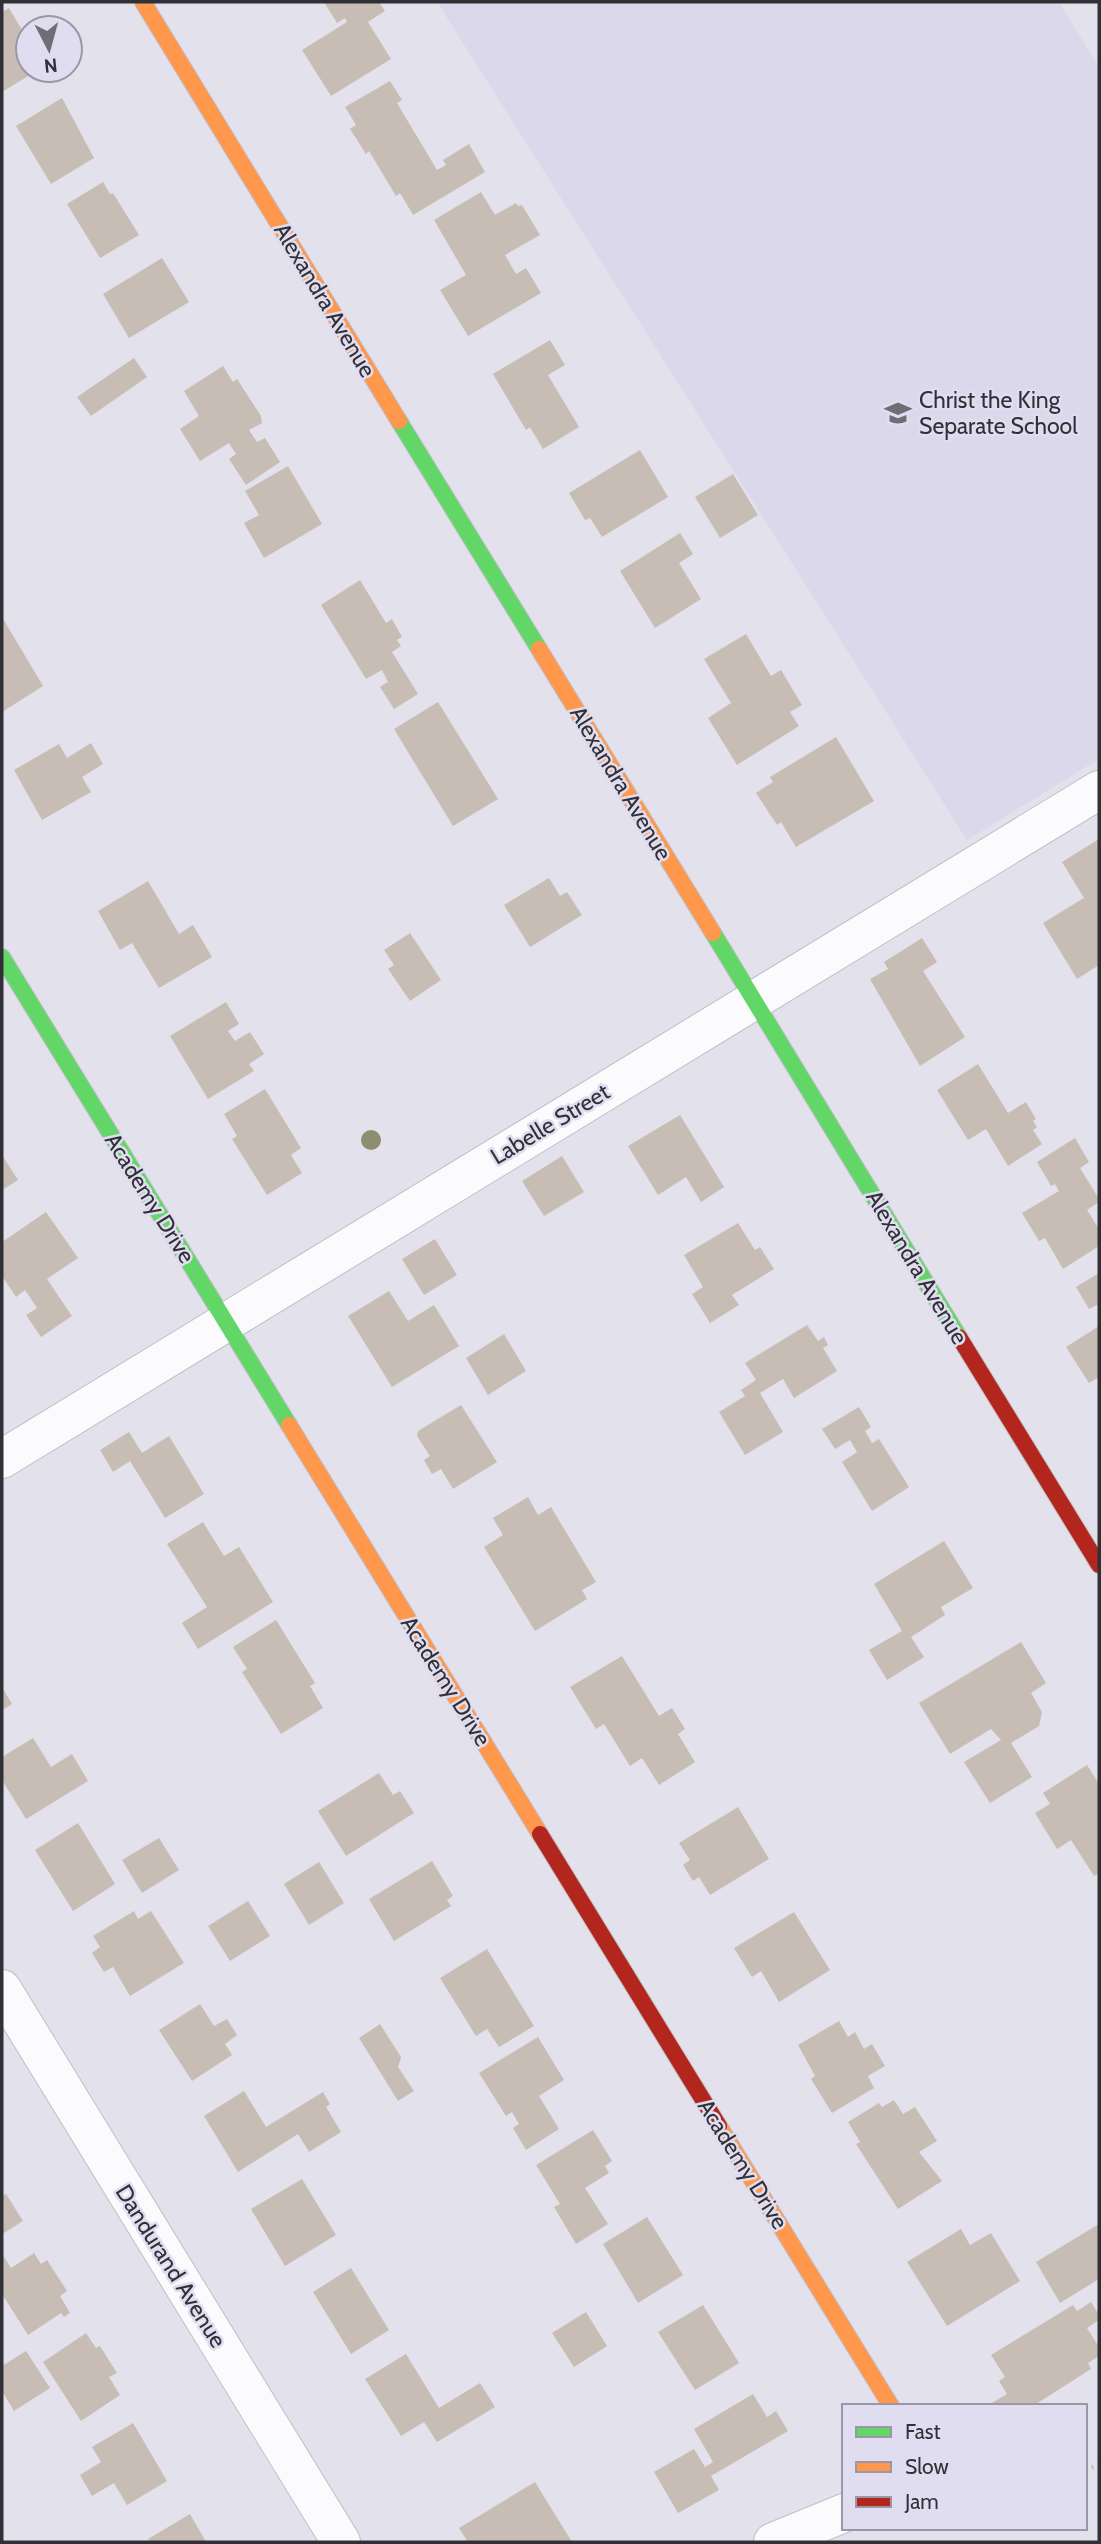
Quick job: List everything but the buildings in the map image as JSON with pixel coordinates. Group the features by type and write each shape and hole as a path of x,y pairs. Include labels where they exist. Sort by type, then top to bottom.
{"street":[{"name":"Alexandra Avenue","path":"143,2 1099,1565"},
{"name":"Labelle Street","path":"2,1459 1099,790"},
{"name":"Academy Drive","path":"2,957 890,2404"},
{"name":"Dandurand Avenue","path":"2,1989 341,2542"},
{"path":"773,2542 842,2514"}],"shaded area":[{"name":"Christ the King Separate School","path":"437,2 1059,2 1099,67 1099,759 967,840"}],"traffic: fast":[{"path":"399,421 539,649"},
{"path":"713,933 959,1337"},
{"path":"2,957 289,1425"}],"traffic: slow":[{"path":"143,2 399,421"},
{"path":"539,649 713,933"},
{"path":"289,1425 540,1834"},
{"path":"719,2126 890,2404"}],"traffic: jam":[{"path":"959,1337 1099,1565"},
{"path":"540,1834 719,2126"}],"place":[{"name":"Christ the King Separate School","path":"898,413"}]}
